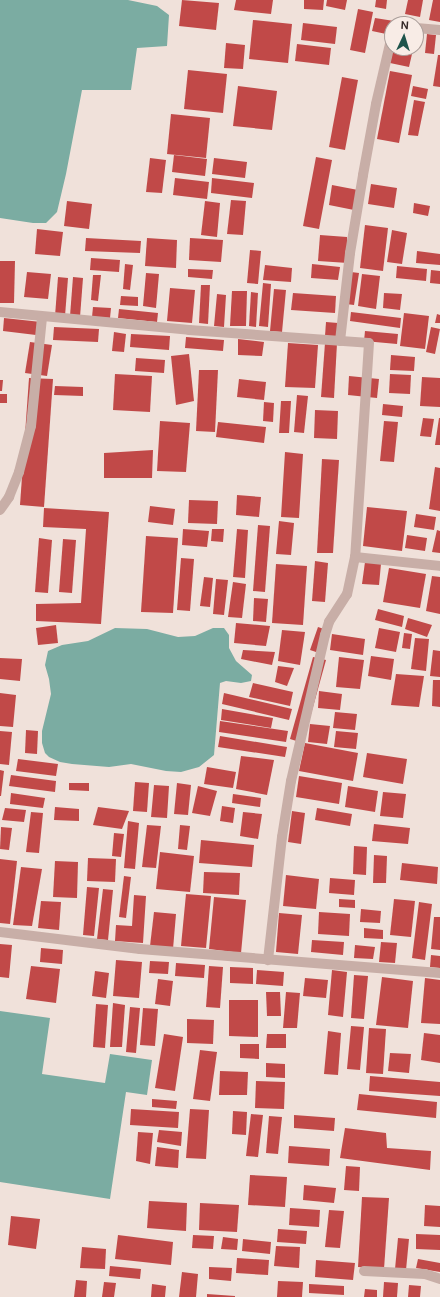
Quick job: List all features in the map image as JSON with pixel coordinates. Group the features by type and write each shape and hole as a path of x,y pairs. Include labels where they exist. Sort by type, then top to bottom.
{"street":[{"path":"424,29 440,30"},
{"path":"340,341 350,253 376,104 387,56"},
{"path":"0,312 42,318 369,343 355,557 347,594 329,622 325,635 291,781 282,837 268,960"},
{"path":"0,510 9,498 19,472 31,426 42,318"},
{"path":"355,557 440,566"},
{"path":"0,932 140,949 440,973"},
{"path":"364,1271 425,1274 440,1279"}],"water":[{"path":"0,0 128,0 157,6 169,15 167,46 137,48 131,90 82,90 57,212 46,223 33,223 0,218"},
{"path":"115,628 147,629 178,637 195,636 213,628 224,628 229,635 229,648 236,661 252,675 251,681 241,683 226,681 220,683 214,755 199,767 181,772 166,771 131,764 109,767 72,764 60,762 49,757 45,753 42,743 42,731 51,694 45,665 48,651 62,645 88,641"},
{"path":"0,1011 50,1018 42,1074 105,1083 110,1054 152,1060 147,1095 126,1092 110,1199 0,1182"}],"building":[{"path":"182,0 219,3 216,30 179,26"},
{"path":"236,0 273,0 271,14 234,10"},
{"path":"304,0 324,0 323,10 304,9"},
{"path":"327,0 347,0 345,10 326,6"},
{"path":"376,0 387,0 386,9 375,7"},
{"path":"408,0 423,0 420,16 405,14"},
{"path":"433,0 440,0 440,22 429,20"},
{"path":"358,9 373,12 365,53 350,50"},
{"path":"375,18 384,19 384,34 372,31"},
{"path":"253,20 292,24 288,63 249,59"},
{"path":"303,23 337,27 335,44 301,40"},
{"path":"427,34 436,35 434,54 425,53"},
{"path":"226,43 245,45 243,69 224,68"},
{"path":"297,44 331,48 329,65 295,61"},
{"path":"438,55 440,55 440,87 433,86"},
{"path":"392,56 412,56 409,67 390,63"},
{"path":"188,70 227,74 223,113 184,109"},
{"path":"390,71 412,75 399,143 377,139"},
{"path":"342,77 358,80 345,150 329,147"},
{"path":"238,86 277,91 272,130 233,126"},
{"path":"413,86 428,89 426,99 411,96"},
{"path":"414,100 425,102 418,136 408,135"},
{"path":"171,114 210,118 206,158 167,154"},
{"path":"174,155 207,159 205,176 172,172"},
{"path":"316,157 332,160 319,229 303,226"},
{"path":"150,158 166,160 162,193 146,192"},
{"path":"214,158 247,162 245,178 212,174"},
{"path":"175,178 209,182 207,199 173,195"},
{"path":"212,178 254,183 252,198 211,193"},
{"path":"371,184 397,188 394,208 368,204"},
{"path":"332,185 358,190 354,210 329,205"},
{"path":"231,200 246,201 243,235 227,234"},
{"path":"67,201 92,204 89,229 64,226"},
{"path":"205,201 220,203 217,237 201,235"},
{"path":"414,203 430,206 428,216 413,213"},
{"path":"365,225 388,228 383,271 360,268"},
{"path":"37,229 63,232 60,256 35,254"},
{"path":"392,230 407,233 402,264 387,262"},
{"path":"320,235 347,237 348,263 318,261"},
{"path":"86,238 141,241 140,253 85,251"},
{"path":"147,238 177,240 176,268 145,266"},
{"path":"190,238 223,240 221,262 189,260"},
{"path":"250,250 261,251 258,284 247,283"},
{"path":"417,251 440,254 440,265 416,263"},
{"path":"91,258 120,260 119,272 90,270"},
{"path":"0,261 15,261 14,303 0,303"},
{"path":"125,264 133,265 130,290 123,289"},
{"path":"312,264 340,267 338,280 311,278"},
{"path":"265,265 292,268 291,282 263,280"},
{"path":"397,266 427,269 426,281 396,278"},
{"path":"188,269 213,270 212,279 188,277"},
{"path":"431,270 440,271 440,284 430,283"},
{"path":"27,272 51,274 48,299 24,297"},
{"path":"351,272 359,273 354,305 346,304"},
{"path":"146,273 159,274 156,308 143,306"},
{"path":"362,274 380,276 376,309 358,306"},
{"path":"93,275 101,275 98,301 91,300"},
{"path":"58,277 68,278 65,316 55,316"},
{"path":"73,277 83,278 80,317 70,316"},
{"path":"263,283 271,284 268,327 259,326"},
{"path":"201,285 210,285 208,324 199,323"},
{"path":"170,288 195,290 192,323 167,321"},
{"path":"274,289 286,290 282,332 270,331"},
{"path":"232,291 247,291 246,326 230,326"},
{"path":"251,292 258,293 256,327 249,326"},
{"path":"293,293 336,296 335,313 291,310"},
{"path":"384,293 402,294 400,310 383,308"},
{"path":"217,294 226,295 224,327 214,326"},
{"path":"121,296 138,297 138,306 120,305"},
{"path":"93,307 111,308 110,318 92,317"},
{"path":"119,309 158,313 157,322 118,318"},
{"path":"351,312 401,318 400,328 350,321"},
{"path":"404,313 429,316 425,349 400,346"},
{"path":"437,314 440,315 440,323 435,323"},
{"path":"4,318 41,322 36,335 3,331"},
{"path":"326,322 338,323 337,337 325,336"},
{"path":"54,327 99,329 98,342 53,340"},
{"path":"431,327 440,329 435,354 426,352"},
{"path":"365,331 398,334 397,344 364,341"},
{"path":"114,332 126,334 124,352 112,351"},
{"path":"131,334 170,336 169,350 130,347"},
{"path":"186,337 224,340 223,351 185,348"},
{"path":"238,339 264,342 262,356 238,355"},
{"path":"30,342 52,345 47,376 25,373"},
{"path":"288,343 318,345 315,388 285,387"},
{"path":"325,343 337,343 334,398 321,397"},
{"path":"189,354 194,401 176,405 171,356"},
{"path":"391,355 415,357 414,371 390,370"},
{"path":"136,358 165,360 164,373 135,371"},
{"path":"199,370 218,370 215,432 196,431"},
{"path":"115,374 152,376 150,412 113,410"},
{"path":"390,374 411,375 410,394 389,393"},
{"path":"349,376 379,379 377,398 348,395"},
{"path":"422,377 440,378 440,407 420,406"},
{"path":"29,378 53,379 44,507 20,505"},
{"path":"239,379 266,382 264,400 237,397"},
{"path":"0,380 3,380 2,391 0,391"},
{"path":"55,386 83,387 83,396 54,395"},
{"path":"0,394 7,394 7,403 0,403"},
{"path":"297,395 308,396 304,433 294,432"},
{"path":"281,401 291,401 289,433 279,433"},
{"path":"264,402 274,403 273,422 263,421"},
{"path":"383,404 403,406 402,417 382,415"},
{"path":"315,410 338,411 337,439 314,438"},
{"path":"423,418 434,419 431,437 420,436"},
{"path":"439,418 440,445 435,445"},
{"path":"160,421 190,423 186,472 157,471"},
{"path":"384,421 398,422 394,462 380,461"},
{"path":"218,422 266,427 264,443 216,437"},
{"path":"153,450 152,478 104,478 104,453"},
{"path":"285,452 303,454 299,518 281,517"},
{"path":"322,459 339,460 333,553 317,553"},
{"path":"435,467 440,468 440,511 429,509"},
{"path":"237,495 261,497 259,517 236,515"},
{"path":"189,500 218,501 217,524 188,523"},
{"path":"150,506 175,509 173,525 148,522"},
{"path":"367,507 407,511 402,551 363,546"},
{"path":"44,508 109,512 101,624 36,621 36,604 81,603 86,529 43,527"},
{"path":"416,514 436,517 434,530 414,527"},
{"path":"279,521 294,523 291,555 276,554"},
{"path":"258,525 270,526 265,592 253,591"},
{"path":"183,529 209,531 207,547 182,545"},
{"path":"212,529 224,529 223,542 211,541"},
{"path":"237,529 248,530 245,578 233,577"},
{"path":"437,530 440,531 440,553 432,552"},
{"path":"407,535 427,538 425,551 405,548"},
{"path":"146,536 178,538 173,613 141,612"},
{"path":"39,538 52,540 48,593 35,592"},
{"path":"63,539 76,540 72,593 59,592"},
{"path":"181,558 194,559 190,611 177,610"},
{"path":"315,561 328,563 325,602 312,601"},
{"path":"365,562 381,564 379,585 362,584"},
{"path":"276,564 307,566 303,625 272,623"},
{"path":"389,568 426,574 420,608 383,602"},
{"path":"432,576 440,577 440,614 426,611"},
{"path":"204,577 213,578 210,607 200,606"},
{"path":"216,579 228,580 224,615 213,614"},
{"path":"233,582 246,584 242,618 228,617"},
{"path":"254,598 268,599 266,622 253,621"},
{"path":"378,609 404,616 402,627 375,620"},
{"path":"408,618 432,625 427,637 405,629"},
{"path":"236,623 270,626 266,646 234,643"},
{"path":"56,625 58,643 38,645 36,628"},
{"path":"318,627 330,631 322,654 310,650"},
{"path":"379,628 400,632 396,652 375,648"},
{"path":"282,630 305,632 300,665 278,661"},
{"path":"404,633 412,634 410,649 402,648"},
{"path":"332,634 365,639 363,655 330,650"},
{"path":"415,638 429,639 426,671 411,669"},
{"path":"243,650 275,652 272,665 241,659"},
{"path":"433,650 440,651 440,677 430,676"},
{"path":"371,656 394,659 391,680 368,676"},
{"path":"313,657 326,660 303,743 290,739"},
{"path":"339,657 364,660 360,689 336,687"},
{"path":"0,658 22,659 20,681 0,679"},
{"path":"278,666 294,668 287,686 275,682"},
{"path":"396,674 424,676 419,707 391,705"},
{"path":"433,680 440,680 440,707 432,706"},
{"path":"253,683 293,692 290,706 249,697"},
{"path":"319,691 342,694 340,710 318,708"},
{"path":"0,693 16,695 13,727 0,726"},
{"path":"224,693 292,709 289,720 222,704"},
{"path":"222,709 273,718 271,728 221,720"},
{"path":"335,712 357,714 355,730 333,728"},
{"path":"220,721 288,731 286,742 219,732"},
{"path":"310,724 330,726 327,744 308,742"},
{"path":"26,730 38,731 37,754 25,753"},
{"path":"0,731 12,732 9,765 0,764"},
{"path":"336,731 358,733 356,749 334,747"},
{"path":"220,736 287,747 285,757 218,747"},
{"path":"305,743 358,753 353,781 299,771"},
{"path":"367,753 407,759 403,784 363,777"},
{"path":"241,756 274,760 267,795 236,789"},
{"path":"18,759 58,764 56,776 16,771"},
{"path":"207,767 236,772 233,788 204,784"},
{"path":"0,770 4,771 1,796 0,796"},
{"path":"11,775 56,781 55,792 9,786"},
{"path":"299,776 342,783 339,804 296,797"},
{"path":"135,782 149,783 147,812 133,811"},
{"path":"69,783 89,783 89,791 69,790"},
{"path":"177,783 191,785 188,815 174,814"},
{"path":"154,785 169,786 167,818 151,817"},
{"path":"198,786 217,791 210,816 192,813"},
{"path":"348,786 378,791 375,812 345,807"},
{"path":"383,792 406,794 403,818 380,816"},
{"path":"11,793 45,798 43,808 10,804"},
{"path":"233,794 261,798 260,807 232,803"},
{"path":"222,806 235,808 233,823 220,821"},
{"path":"55,807 79,809 79,821 54,820"},
{"path":"98,807 129,811 122,829 93,825"},
{"path":"5,808 26,810 24,822 2,820"},
{"path":"317,808 352,814 350,826 315,820"},
{"path":"292,811 305,813 301,844 288,842"},
{"path":"31,812 43,813 39,853 26,852"},
{"path":"243,812 262,814 258,839 240,836"},
{"path":"128,821 139,823 135,869 124,868"},
{"path":"374,824 410,828 408,844 372,841"},
{"path":"147,825 161,826 156,868 142,867"},
{"path":"180,825 190,826 187,850 178,849"},
{"path":"1,827 12,828 9,850 0,849"},
{"path":"114,833 124,834 121,857 112,856"},
{"path":"201,840 254,845 252,867 199,863"},
{"path":"354,846 367,847 366,875 353,874"},
{"path":"160,852 194,856 190,892 156,889"},
{"path":"374,855 387,856 386,883 373,883"},
{"path":"88,858 116,859 115,882 87,881"},
{"path":"0,859 17,861 10,924 0,923"},
{"path":"55,861 78,862 77,898 53,897"},
{"path":"402,863 438,867 437,884 400,880"},
{"path":"21,867 42,869 32,926 13,925"},
{"path":"204,872 240,873 239,895 203,893"},
{"path":"286,875 319,879 316,909 283,906"},
{"path":"124,876 131,877 126,918 119,917"},
{"path":"330,878 355,880 354,895 329,893"},
{"path":"87,887 99,888 94,936 83,935"},
{"path":"103,889 113,890 108,940 97,939"},
{"path":"186,894 211,896 206,948 181,946"},
{"path":"134,895 146,896 143,943 115,941 116,925 132,926"},
{"path":"214,897 246,900 241,953 209,949"},
{"path":"339,899 355,900 355,908 339,907"},
{"path":"394,899 415,901 411,937 390,935"},
{"path":"41,901 61,902 59,930 38,928"},
{"path":"419,902 432,904 425,960 412,958"},
{"path":"361,909 381,911 380,923 360,922"},
{"path":"154,912 176,914 173,949 150,946"},
{"path":"319,912 350,914 349,936 318,934"},
{"path":"279,913 302,915 298,954 276,952"},
{"path":"434,917 440,917 440,950 431,949"},
{"path":"364,928 383,930 383,939 364,938"},
{"path":"312,940 344,942 343,955 311,952"},
{"path":"381,942 397,943 395,963 379,962"},
{"path":"0,944 12,945 9,978 0,977"},
{"path":"355,945 375,947 373,959 354,958"},
{"path":"41,948 63,950 62,964 40,962"},
{"path":"431,955 440,956 440,968 430,967"},
{"path":"116,960 142,962 139,998 113,996"},
{"path":"150,961 169,962 168,974 149,973"},
{"path":"176,963 205,965 204,978 175,976"},
{"path":"31,966 60,969 56,1003 26,999"},
{"path":"209,966 223,967 220,1008 206,1007"},
{"path":"230,967 253,968 253,984 230,983"},
{"path":"257,970 284,972 283,986 256,984"},
{"path":"332,970 347,972 343,1017 328,1015"},
{"path":"95,971 109,973 106,998 92,996"},
{"path":"354,975 368,976 364,1019 351,1018"},
{"path":"382,977 413,981 408,1028 376,1025"},
{"path":"305,978 328,980 326,998 303,996"},
{"path":"425,978 440,980 440,1024 421,1023"},
{"path":"158,979 173,981 170,1006 155,1004"},
{"path":"266,992 280,992 281,1016 267,1016"},
{"path":"286,992 300,993 297,1028 283,1028"},
{"path":"229,1000 258,1000 258,1037 229,1036"},
{"path":"113,1003 125,1005 122,1047 110,1047"},
{"path":"96,1004 108,1005 105,1048 93,1047"},
{"path":"130,1007 140,1008 136,1053 126,1052"},
{"path":"143,1008 158,1009 155,1046 140,1045"},
{"path":"187,1019 214,1020 213,1044 187,1043"},
{"path":"351,1026 364,1027 360,1070 347,1069"},
{"path":"369,1028 386,1029 383,1074 366,1073"},
{"path":"328,1031 341,1033 338,1075 324,1074"},
{"path":"424,1033 440,1035 440,1063 421,1060"},
{"path":"164,1034 183,1037 175,1091 155,1088"},
{"path":"267,1034 286,1034 286,1048 266,1048"},
{"path":"240,1044 259,1044 259,1059 240,1058"},
{"path":"200,1050 217,1052 210,1101 193,1099"},
{"path":"390,1053 411,1054 409,1073 388,1071"},
{"path":"266,1063 285,1064 285,1078 266,1077"},
{"path":"220,1071 248,1072 247,1095 219,1095"},
{"path":"370,1076 440,1082 440,1096 369,1091"},
{"path":"256,1081 285,1082 284,1109 255,1108"},
{"path":"359,1094 437,1102 436,1118 357,1110"},
{"path":"152,1099 177,1101 176,1109 152,1107"},
{"path":"131,1109 179,1112 178,1128 130,1125"},
{"path":"190,1109 209,1110 206,1159 186,1158"},
{"path":"233,1111 247,1112 246,1135 232,1134"},
{"path":"251,1114 263,1115 258,1157 246,1156"},
{"path":"294,1115 335,1118 334,1131 294,1128"},
{"path":"269,1116 282,1117 278,1154 266,1153"},
{"path":"345,1128 386,1133 387,1148 431,1151 430,1170 340,1158"},
{"path":"159,1130 182,1132 181,1146 157,1142"},
{"path":"138,1132 153,1133 150,1164 136,1161"},
{"path":"289,1146 330,1149 329,1166 288,1163"},
{"path":"157,1147 179,1150 178,1168 155,1166"},
{"path":"346,1166 360,1167 359,1191 344,1190"},
{"path":"250,1175 287,1177 285,1207 248,1205"},
{"path":"304,1185 336,1188 334,1203 303,1200"},
{"path":"362,1197 389,1198 384,1269 358,1267"},
{"path":"149,1201 187,1203 186,1231 147,1228"},
{"path":"200,1203 239,1205 237,1232 199,1230"},
{"path":"425,1205 440,1206 440,1227 424,1226"},
{"path":"290,1208 320,1210 319,1227 289,1225"},
{"path":"329,1210 344,1211 340,1248 325,1247"},
{"path":"11,1216 40,1219 36,1249 8,1245"},
{"path":"278,1229 307,1231 306,1244 277,1242"},
{"path":"416,1234 440,1235 440,1250 416,1249"},
{"path":"118,1235 173,1242 171,1265 115,1259"},
{"path":"193,1235 214,1236 213,1249 192,1248"},
{"path":"223,1237 238,1239 237,1250 221,1249"},
{"path":"398,1238 409,1239 406,1270 395,1269"},
{"path":"243,1239 271,1242 270,1254 242,1251"},
{"path":"276,1246 300,1247 299,1268 274,1266"},
{"path":"82,1247 106,1249 105,1269 80,1268"},
{"path":"237,1258 269,1260 268,1275 236,1273"},
{"path":"418,1259 440,1263 440,1272 416,1268"},
{"path":"316,1260 355,1263 353,1280 315,1277"},
{"path":"110,1266 141,1269 140,1279 109,1276"},
{"path":"209,1267 232,1268 231,1281 209,1279"},
{"path":"182,1272 198,1274 196,1297 179,1297"},
{"path":"76,1280 87,1281 86,1297 74,1297"},
{"path":"278,1281 303,1282 302,1297 277,1297"},
{"path":"104,1282 116,1283 114,1297 102,1297"},
{"path":"384,1282 398,1283 397,1297 383,1297"},
{"path":"152,1284 166,1286 165,1297 151,1297"},
{"path":"309,1284 344,1286 344,1295 309,1293"},
{"path":"409,1285 421,1286 420,1297 408,1297"},
{"path":"365,1289 377,1290 377,1297 364,1297"},
{"path":"207,1294 235,1296 235,1297 207,1297"}]}
